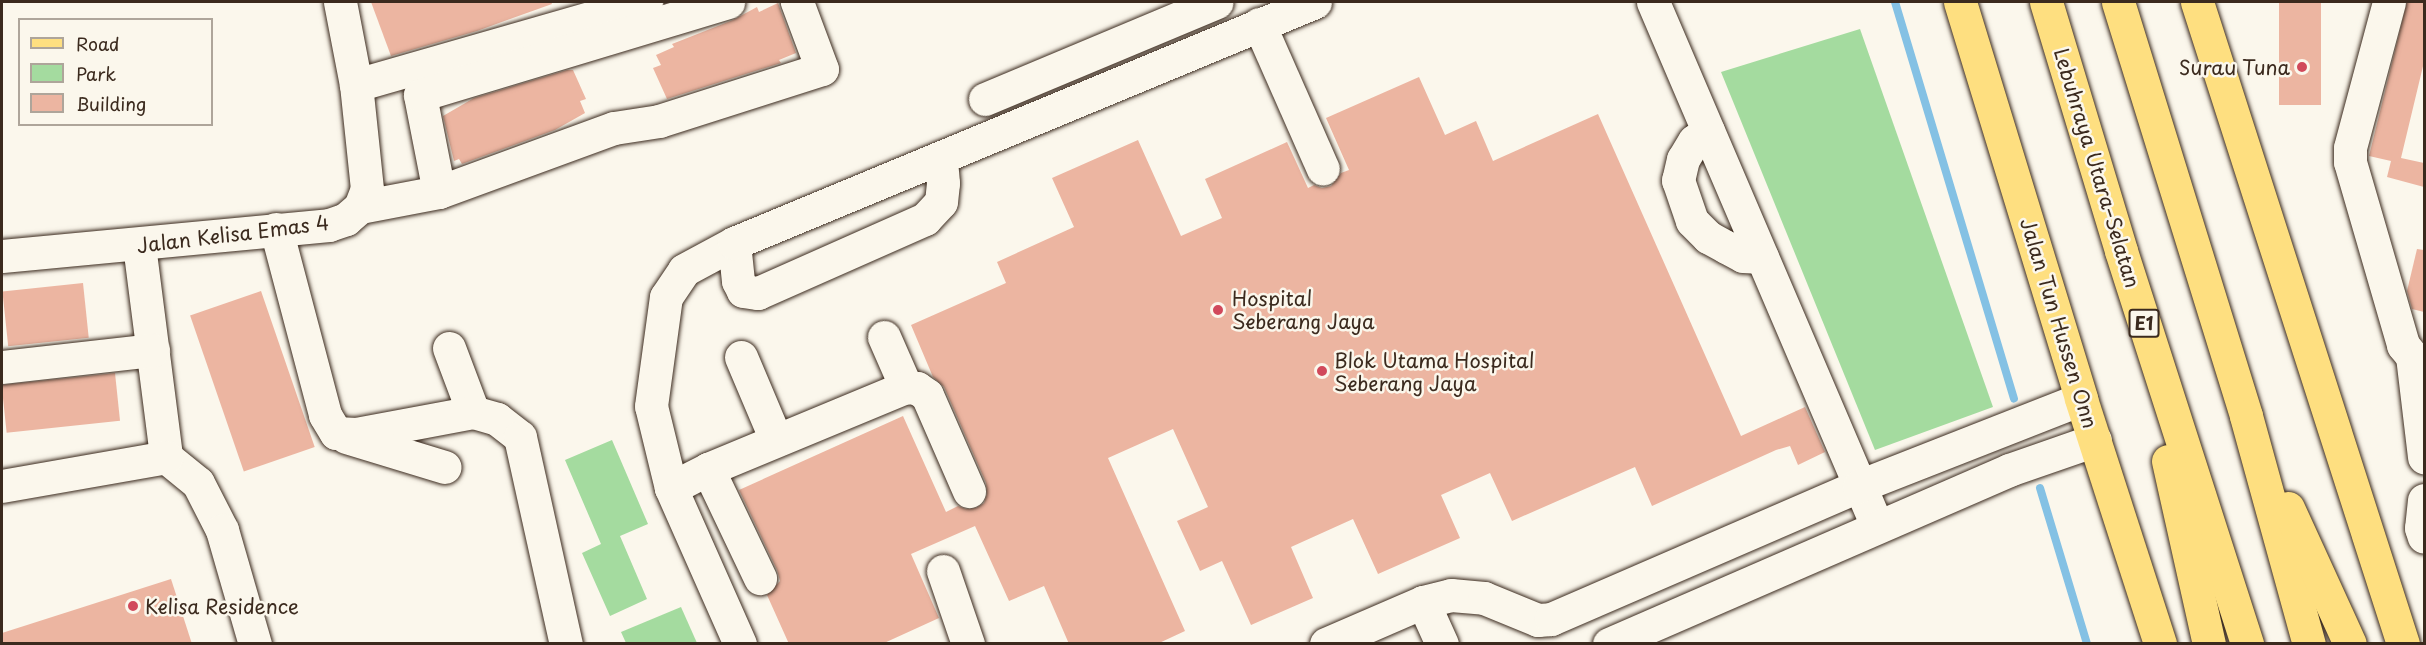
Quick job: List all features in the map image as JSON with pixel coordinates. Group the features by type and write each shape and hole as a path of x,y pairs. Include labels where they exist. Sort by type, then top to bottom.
{"main road":[{"name":"Jalan Tun Hussen Onn","path":"1960,2 2081,399 2160,644"},
{"name":"Lebuhraya Utara–Selatan","path":"2046,2 2121,251 2247,644"},
{"path":"2118,2 2246,416 2309,644"},
{"path":"2197,2 2403,644"},
{"path":"2121,251 2209,644"},
{"path":"2246,416 2350,644"}],"street":[{"path":"339,2 356,85 367,189 360,207"},
{"path":"356,85 646,2"},
{"path":"438,192 420,95 728,2"},
{"path":"360,207 438,192 614,128 659,121 822,69 796,2"},
{"path":"985,99 1180,9 1217,2"},
{"path":"740,644 671,488 651,406 666,297 684,270 734,243 1315,2"},
{"path":"1653,2 1877,526"},
{"path":"2389,2 2350,148 2350,162 2403,345 2418,357 2424,458"},
{"path":"1180,9 1197,50"},
{"path":"1259,24 1323,169"},
{"path":"1708,131 1694,141 1683,159 1678,180 1692,220 1708,237 1743,256 1762,257"},
{"path":"734,243 738,281 743,291 758,293 925,219 941,202 943,183 941,158"},
{"name":"Jalan Kelisa Emas 4","path":"2,256 140,245 329,225 346,219 360,207"},
{"path":"276,229 325,415 336,433 371,447 445,468"},
{"path":"140,245 166,457 198,483 222,530 255,644"},
{"path":"884,337 906,387"},
{"path":"449,348 473,412"},
{"path":"2,367 153,350"},
{"path":"741,357 776,440"},
{"path":"671,488 708,469 906,387 917,388 927,395 969,491"},
{"path":"1326,644 1423,602 1451,595 1484,598 1538,620 1551,620 1859,486 2081,399"},
{"path":"336,433 356,434 473,412 497,419 520,437 566,644"},
{"path":"1609,644 2009,470 2095,440"},
{"path":"2,486 166,457"},
{"path":"708,469 760,578"},
{"path":"2424,500 2421,528 2424,537"},
{"path":"1683,562 1700,603"},
{"path":"943,571 968,644"},
{"path":"1423,602 1442,644"}],"green space":[{"path":"1860,29 1993,407 1875,450 1721,72"},
{"path":"612,440 648,524 620,536 647,599 610,616 582,553 601,544 565,460"},
{"path":"681,607 697,643 626,643 621,632"}],"building":[{"path":"371,2 551,2 552,4 477,31 391,56"},
{"path":"2279,2 2321,2 2321,105 2279,105"},
{"path":"2407,2 2424,2 2424,62 2401,158 2424,163 2424,187 2387,177 2391,161 2369,156"},
{"path":"778,3 796,53 779,60 781,63 667,99 653,68 661,65 656,55 674,47 672,44 733,20 757,7 759,12"},
{"path":"573,70 586,99 580,101 585,113 555,130 462,164 459,159 454,161 443,116 474,98"},
{"name":"Blok Utama Hospital Seberang Jaya","path":"1419,77 1445,135 1476,121 1493,161 1598,114 1741,436 1805,407 1825,452 1798,465 1790,446 1776,450 1652,506 1635,467 1512,521 1490,473 1441,495 1460,538 1378,574 1353,519 1291,547 1313,598 1251,625 1222,561 1200,571 1177,521 1208,507 1173,429 1108,458 1185,631 1157,644 1069,644 1044,586 1009,601 975,526 911,554 939,618 882,644 789,644 767,595 780,581 777,570 739,490 903,416 946,512 958,506 966,509 976,508 984,503 987,494 986,483 944,387 933,377 911,325 1006,283 997,262 1074,227 1052,178 1138,140 1181,236 1222,218 1205,179 1287,142 1308,188 1314,185 1322,188 1331,186 1341,173 1349,170 1326,118"},
{"path":"2417,249 2424,250 2424,312 2412,309 2407,291"},
{"path":"83,283 89,338 8,346 2,291"},
{"path":"261,291 315,447 244,471 190,315"},
{"path":"115,373 120,421 7,433 2,385"},
{"name":"Kelisa Residence","path":"171,579 192,644 2,644 2,633"}],"waterway":[{"path":"1895,2 2014,399"},
{"path":"2040,488 2087,644"}],"place":[{"name":"Surau Tuna","path":"2302,67"},
{"name":"Hospital Seberang Jaya","path":"1218,310"},
{"name":"Blok Utama Hospital Seberang Jaya","path":"1322,371"},
{"name":"Kelisa Residence","path":"133,606"}]}
